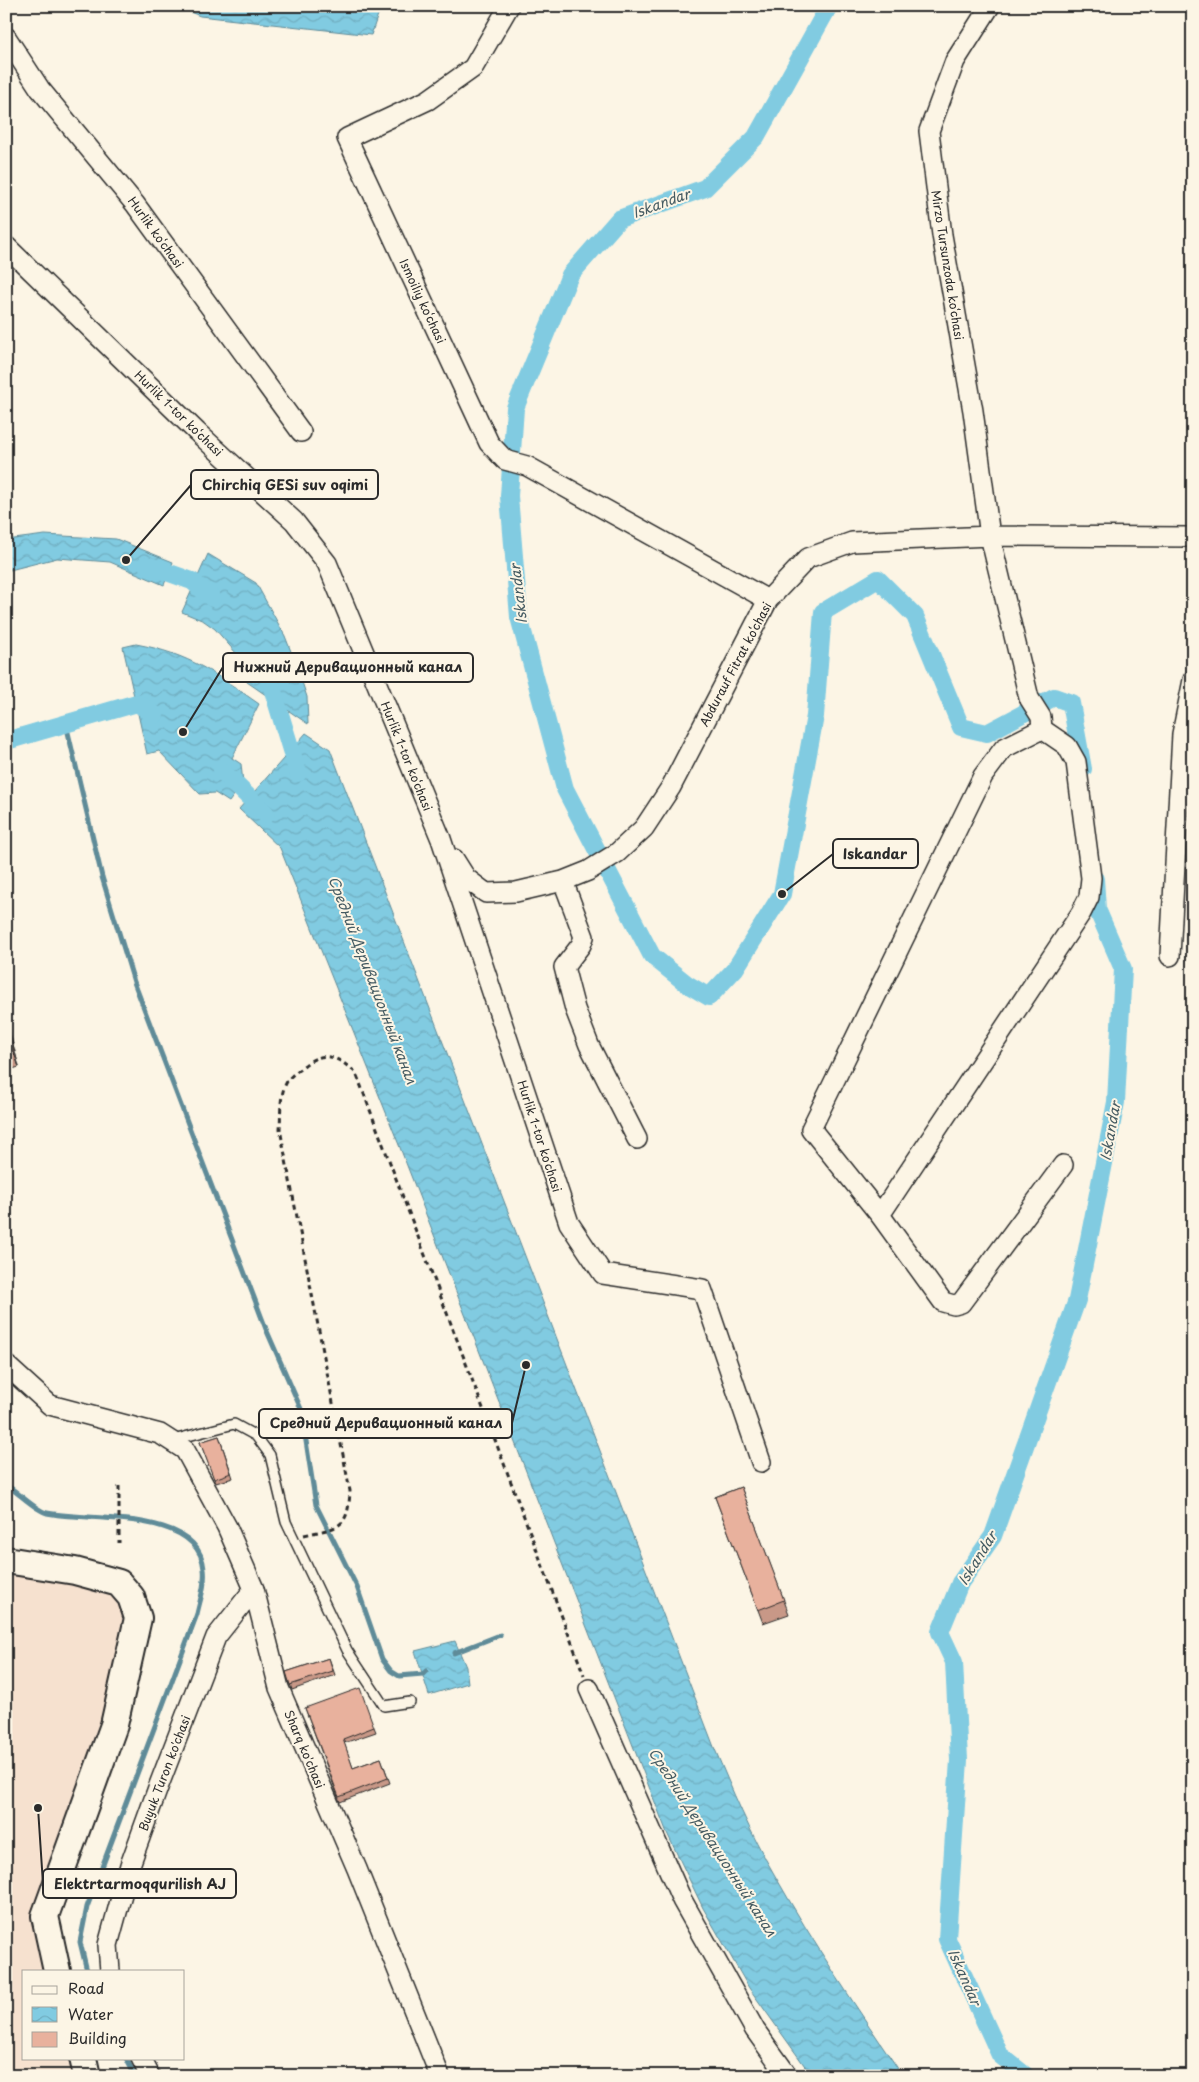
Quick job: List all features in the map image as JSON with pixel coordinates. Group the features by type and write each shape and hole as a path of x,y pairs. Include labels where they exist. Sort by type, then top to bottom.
{"street":[{"name":"Ismoiliy ko‘chasi","path":"509,6 473,68 428,100 347,138 489,443 505,460 527,466 768,600"},
{"name":"Mirzo Tursunzoda ko‘chasi","path":"990,6 955,61 929,131 942,235 973,411 990,536 1028,698 1041,723"},
{"name":"Hurlik ko‘chasi","path":"6,37 40,89 135,204 301,432"},
{"name":"Hurlik 1-tor ko‘chasi","path":"6,246 198,432 294,521 327,563 441,839 569,1223 603,1274 702,1290 761,1462"},
{"name":"Abdurauf Fitrat ko‘chasi","path":"588,871 617,853 644,828 671,787 768,600 808,558 852,542 990,536 1193,537"},
{"path":"1170,956 1182,734 1193,680"},
{"path":"880,1215 1081,913 1089,897 1091,878 1076,762 1067,746 1041,723 1004,748 983,776 812,1124 813,1133 880,1215 943,1302 954,1305 961,1303 1063,1165"},
{"name":"Hurlik 1-tor ko‘chasi","path":"441,839 466,878 486,893 516,892 563,881 588,871"},
{"path":"563,881 584,937 582,945 564,967 575,1009 589,1046 637,1139"},
{"path":"6,1364 50,1405 167,1437"},
{"name":"Sharq ko'chasi","path":"167,1437 185,1450 227,1527 254,1589 279,1688 357,1869 440,2076"},
{"path":"6,1560 75,1571 118,1583 131,1597 138,1618 114,1725 45,1916 56,1970"},
{"name":"Buyuk Turon ko'chasi","path":"110,1970 108,1945 114,1922 130,1865 159,1785 216,1637 254,1589"},
{"path":"589,1689 682,1900 755,2030 788,2076"},
{"path":"83,2060 87,2076"},
{"path":"142,2060 150,2076"}],"lane":[{"path":"167,1437 234,1424 256,1436 270,1455 286,1522 347,1650 384,1706 410,1702"}],"path":[{"path":"310,1534 338,1527 349,1514 350,1491 280,1129 282,1100 288,1080 306,1064 321,1056 340,1059 356,1073 589,1689"},
{"path":"119,1486 119,1543"}],"shaded area":[{"path":"6,1571 104,1589 125,1606 105,1706 35,1909 52,1970 22,1970 22,2060 77,2060 81,2076 6,2076"}],"water":[{"path":"175,6 381,6 371,35 200,16"},
{"path":"45,535 116,539 173,562 164,585 110,562 57,558 6,571 6,540"},
{"path":"208,554 256,583 285,636 297,667 307,697 308,724 247,682 236,653 215,629 204,621 182,612"},
{"path":"136,644 172,653 202,666 259,704 232,758 241,764 243,783 229,802 215,793 200,794 159,751 147,754 123,647"},
{"name":"Средний Деривационный канал","path":"306,733 330,749 714,1747 735,1795 765,1859 789,1900 836,1976 903,2076 812,2076 749,1988 703,1908 667,1833 399,1145 280,848 239,809"},
{"path":"455,1641 466,1667 468,1683 429,1695 415,1651"}],"building":[{"path":"6,1023 14,1053 6,1055"},
{"path":"219,1436 231,1473 214,1479 200,1442"},
{"path":"741,1487 784,1600 758,1610 715,1497"},
{"path":"329,1658 333,1671 290,1685 286,1672"},
{"path":"360,1688 374,1727 343,1739 353,1768 381,1758 388,1778 339,1797 305,1708"}],"waterway":[{"name":"Iskandar","path":"829,6 756,137 705,188 619,219 570,275 515,408 509,496 519,617 565,789 652,956 687,984 709,997 735,969 782,894 815,716 823,612 878,579 915,616 961,727 987,733 1054,697 1071,703 1083,769"},
{"name":"Средний Деривационный канал","path":"147,565 192,581 212,598"},
{"name":"Средний Деривационный канал","path":"270,681 298,773"},
{"path":"6,741 137,703 155,715"},
{"path":"66,724 102,877 134,982 266,1329 301,1409 316,1505 357,1587 382,1659 391,1671 399,1676 423,1674 426,1671"},
{"path":"222,771 266,814"},
{"name":"Iskandar","path":"1026,2076 1000,2055 947,1939 959,1760 954,1662 940,1632 960,1583 993,1536 1077,1300 1116,1102 1123,969 1097,909 1095,879"},
{"path":"6,1485 38,1509 47,1513 139,1522 163,1527 183,1536 198,1549 204,1569 203,1586 197,1614 87,1907 80,1942 87,1970"},
{"path":"454,1653 500,1635"},
{"path":"127,2060 135,2076"}],"place":[{"name":"Chirchiq GESi suv oqimi","path":"126,560"},
{"name":"Нижний Деривационный канал","path":"183,732"},
{"name":"Iskandar","path":"782,894"},
{"name":"Средний Деривационный канал","path":"526,1365"},
{"name":"Elektrtarmoqqurilish AJ","path":"38,1808"}]}
